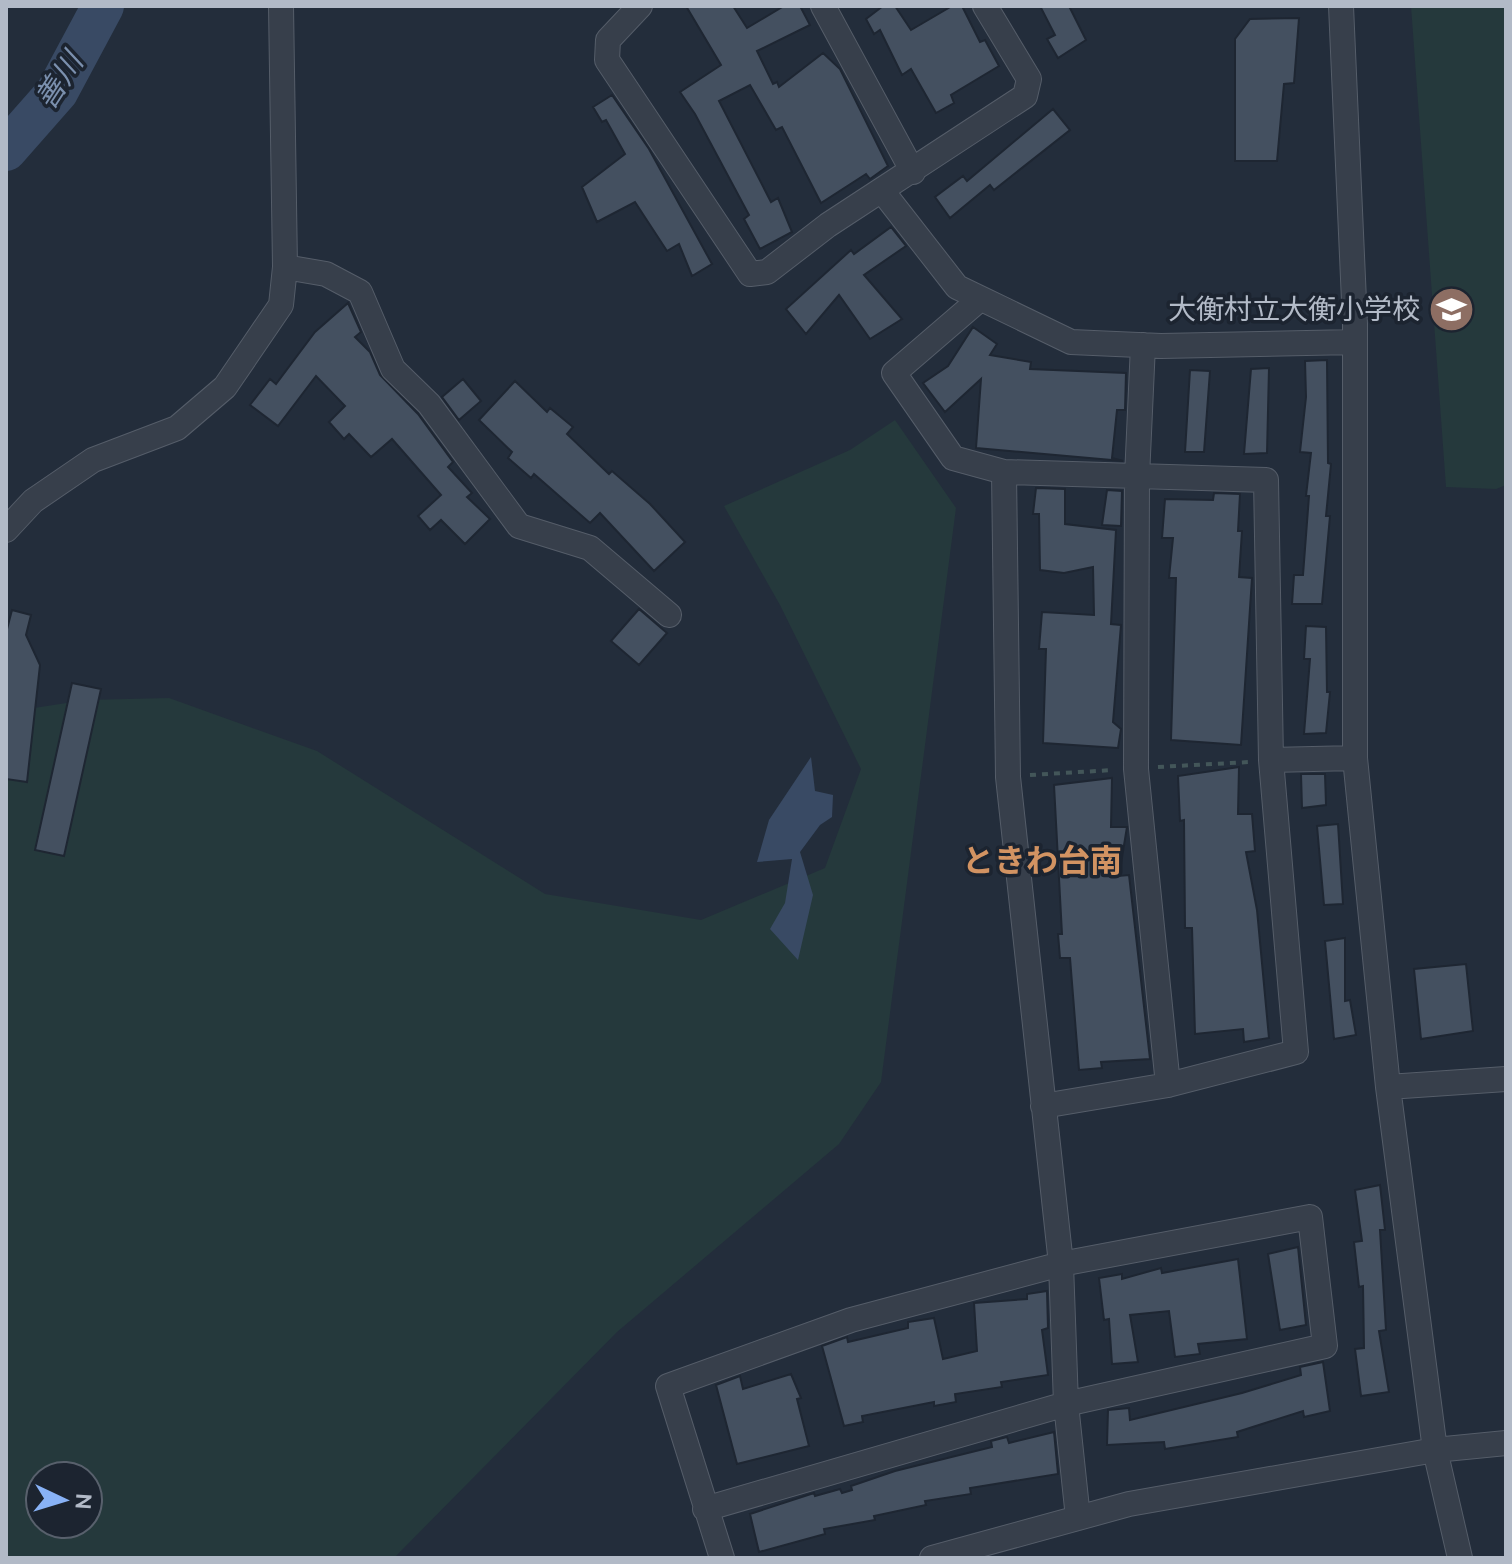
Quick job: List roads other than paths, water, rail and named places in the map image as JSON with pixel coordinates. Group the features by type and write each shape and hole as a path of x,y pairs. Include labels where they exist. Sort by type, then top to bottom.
{"street":[{"path":"6,530 33,501 93,460 177,428 225,387 281,305 285,267 281,6"},
{"path":"640,6 608,40 607,60 750,274 767,272 828,225 883,192 1025,96 1029,79 985,6"},
{"path":"823,6 913,172"},
{"path":"1341,6 1355,342 1355,758 1388,1087 1435,1450 1460,1558"},
{"path":"883,192 957,287 1071,342 1143,345 1355,342"},
{"path":"285,267 326,274 360,292 393,369 429,404 519,526 590,548 669,615"},
{"path":"980,299 894,373 953,458 1004,472 1266,480 1271,760 1296,1052 1168,1085 1043,1106"},
{"path":"1143,345 1137,477 1136,769 1168,1085"},
{"path":"1004,472 1008,777 1061,1264 1066,1404 1078,1518"},
{"path":"1271,760 1355,758"},
{"path":"1388,1087 1506,1079"},
{"path":"705,1509 1066,1404 1325,1346 1310,1217 1061,1264 851,1320 668,1386 705,1509 722,1558"},
{"path":"932,1558 1129,1504 1435,1450 1506,1443"}],"water":[{"path":"811,757 815,791 833,795 832,817 820,825 800,852 813,895 798,960 770,929 785,903 792,859 757,862 769,820"}],"waterway":[{"name":"善川","path":"6,150 57,92 103,6"}],"place":[{"name":"大衡村立大衡小学校","path":"1451,309"}],"district":[{"name":"ときわ台南","path":"1042,861"}]}
